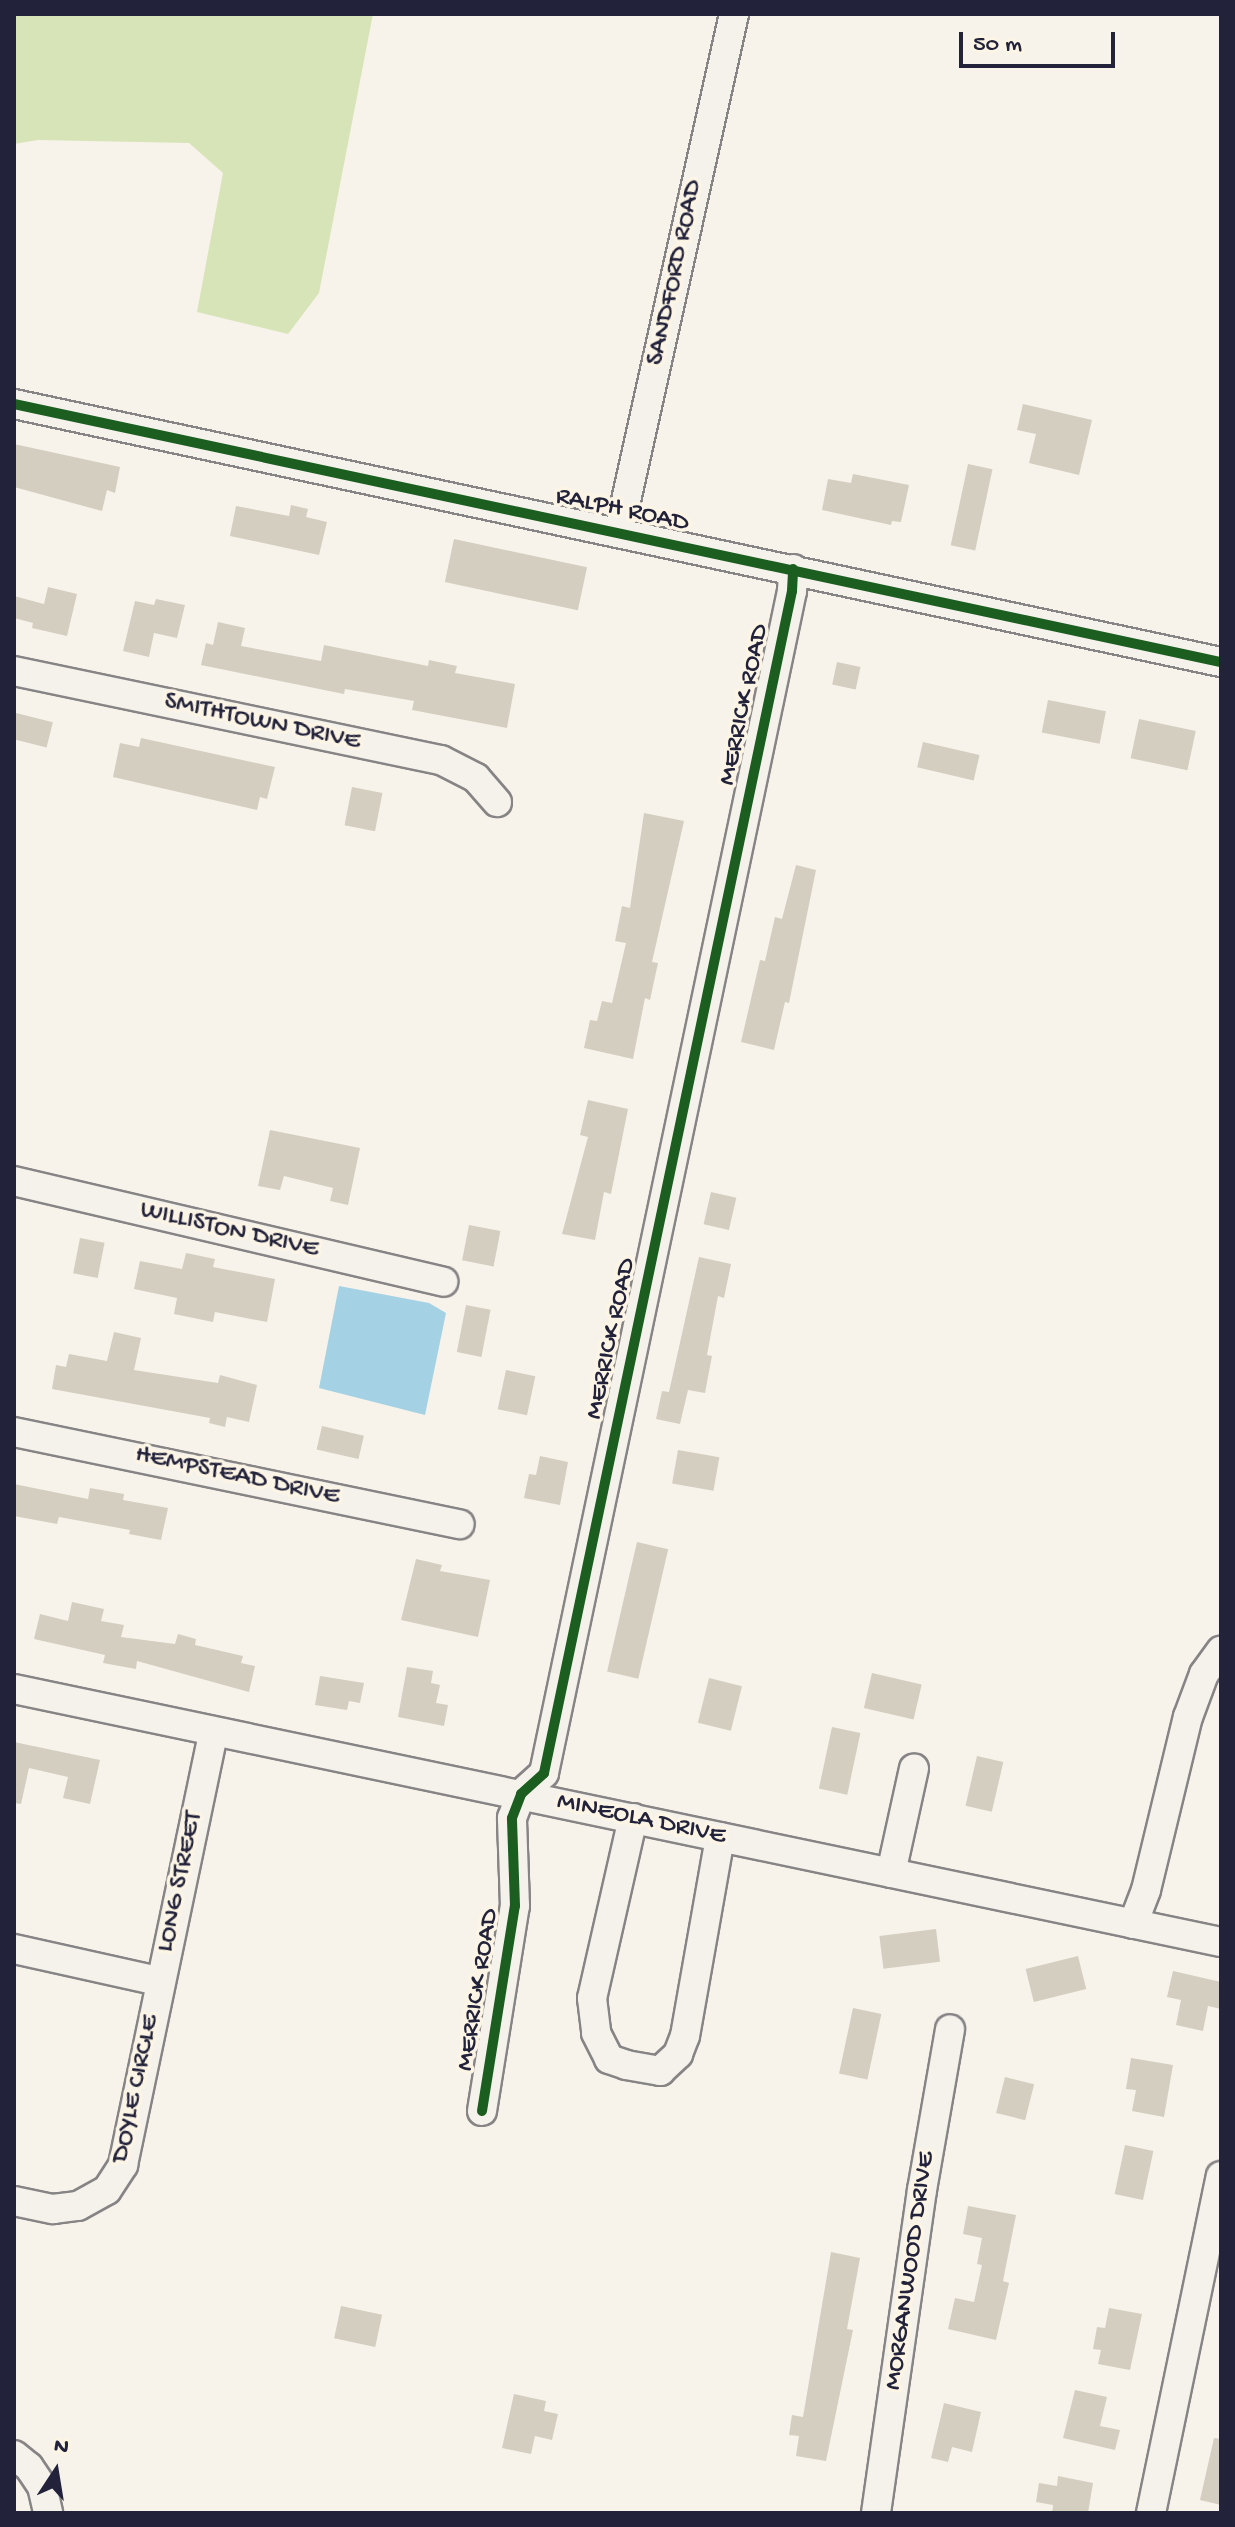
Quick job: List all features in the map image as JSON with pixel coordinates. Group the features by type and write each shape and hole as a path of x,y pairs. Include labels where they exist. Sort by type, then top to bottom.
{"street":[{"name":"SANDFORD ROAD","path":"619,532 734,14"},
{"name":"RALPH ROAD","path":"14,404 1221,662"},
{"name":"MERRICK ROAD","path":"482,2111 515,1906 512,1818 521,1794 544,1773 792,591 793,569"},
{"name":"SMITHTOWN DRIVE","path":"14,671 441,760 476,778 497,802"},
{"name":"WILLISTON DRIVE","path":"14,1181 443,1282"},
{"name":"HEMPSTEAD DRIVE","path":"14,1432 460,1524"},
{"path":"1133,1924 1146,1890 1188,1717 1204,1674 1221,1651"},
{"name":"MINEOLA DRIVE","path":"14,1689 1221,1942"},
{"name":"LONG STREET","path":"14,1949 158,1981 213,1733"},
{"path":"891,1873 914,1768"},
{"path":"633,1818 592,1998 596,2033 609,2059 626,2065 660,2071 678,2054 685,2036 720,1837"},
{"name":"DOYLE CIRCLE","path":"14,2201 63,2210 94,2200 116,2179 123,2165 158,1981"},
{"name":"MORGANWOOD DRIVE","path":"876,2513 922,2190 950,2029"},
{"path":"1151,2513 1221,2176"},
{"path":"14,2455 29,2467 42,2486 48,2513"}],"green space":[{"path":"14,14 373,14 319,293 288,334 197,312 223,173 189,143 38,140 14,144"}],"water":[{"path":"339,1286 429,1303 446,1313 425,1415 319,1388"}],"building":[{"path":"1023,404 1092,420 1079,475 1029,463 1036,434 1017,430"},
{"path":"14,444 120,467 115,493 107,490 102,511 14,487"},
{"path":"968,464 992,469 975,550 951,545"},
{"path":"853,474 909,485 901,522 892,521 891,525 822,510 828,479 851,483"},
{"path":"291,505 308,509 306,517 327,522 319,555 230,536 236,506 289,516"},
{"path":"454,539 587,567 578,610 445,582"},
{"path":"48,587 77,594 67,636 32,628 33,623 14,618 14,596 44,604"},
{"path":"156,599 185,605 177,638 154,633 149,657 123,651 135,601 154,605"},
{"path":"218,622 245,628 241,646 321,661 324,645 428,666 429,660 457,666 455,673 515,684 507,728 412,710 414,701 345,689 344,694 201,665 206,643 213,645"},
{"path":"837,662 860,667 856,689 832,684"},
{"path":"1048,700 1106,711 1100,744 1042,732"},
{"path":"16,713 53,722 47,747 14,739"},
{"path":"1139,719 1196,731 1187,770 1131,758"},
{"path":"141,738 275,767 267,799 260,797 257,810 113,777 120,743 139,747"},
{"path":"923,742 980,755 974,780 917,767"},
{"path":"352,787 382,793 375,831 345,825"},
{"path":"644,813 684,821 652,962 658,963 650,1000 645,998 633,1059 584,1048 590,1020 597,1021 602,1001 612,1003 626,943 615,941 622,906 630,908"},
{"path":"796,865 816,870 789,1003 785,1002 774,1050 741,1042 760,960 765,961 775,917 782,919"},
{"path":"588,1100 628,1109 611,1194 604,1192 595,1240 562,1234 588,1137 580,1135"},
{"path":"270,1130 360,1148 348,1205 330,1201 333,1188 284,1176 280,1190 258,1186"},
{"path":"711,1192 736,1198 729,1230 704,1224"},
{"path":"469,1225 500,1231 494,1266 462,1260"},
{"path":"80,1238 105,1243 98,1278 73,1273"},
{"path":"186,1253 215,1259 213,1267 275,1279 267,1322 215,1312 213,1322 174,1314 177,1298 134,1289 140,1261 182,1269"},
{"path":"699,1257 731,1264 724,1298 718,1296 707,1355 712,1356 705,1393 688,1390 680,1424 656,1419 662,1391 669,1392"},
{"path":"466,1305 491,1310 481,1357 457,1352"},
{"path":"114,1332 141,1338 134,1370 218,1383 220,1375 257,1385 249,1422 227,1417 225,1427 209,1423 210,1418 52,1389 56,1365 66,1367 69,1354 107,1361"},
{"path":"506,1370 535,1376 527,1415 498,1409"},
{"path":"322,1426 364,1436 358,1459 317,1449"},
{"path":"678,1450 719,1457 713,1491 672,1483"},
{"path":"540,1456 568,1462 560,1505 524,1498 529,1474 536,1475"},
{"path":"14,1484 88,1499 90,1488 124,1494 123,1500 168,1508 161,1540 129,1534 130,1530 59,1517 57,1524 14,1516"},
{"path":"637,1542 668,1549 638,1679 607,1672"},
{"path":"416,1559 442,1565 440,1571 490,1580 478,1637 401,1620"},
{"path":"72,1602 104,1609 101,1621 124,1625 121,1637 175,1644 178,1634 196,1639 195,1645 243,1656 241,1663 255,1666 249,1692 137,1661 136,1669 103,1663 105,1655 34,1639 40,1614 68,1621"},
{"path":"407,1667 433,1671 431,1683 440,1685 436,1703 448,1705 444,1726 398,1717"},
{"path":"872,1673 922,1684 914,1720 864,1708"},
{"path":"320,1676 364,1683 360,1703 349,1701 347,1710 315,1705"},
{"path":"709,1678 742,1686 731,1731 698,1723"},
{"path":"832,1727 860,1733 847,1795 819,1789"},
{"path":"14,1742 100,1760 90,1804 63,1798 68,1777 29,1768 21,1804 14,1803"},
{"path":"977,1756 1003,1762 992,1812 966,1806"},
{"path":"936,1929 940,1962 883,1969 879,1936"},
{"path":"1078,1956 1086,1989 1034,2002 1026,1969"},
{"path":"1173,1971 1221,1982 1221,2009 1208,2006 1203,2031 1176,2025 1181,2000 1167,1997"},
{"path":"853,2008 881,2014 867,2080 839,2074"},
{"path":"1131,2058 1173,2065 1164,2117 1132,2111 1136,2090 1126,2089"},
{"path":"1005,2077 1034,2084 1025,2120 996,2113"},
{"path":"1125,2145 1153,2151 1143,2200 1115,2194"},
{"path":"968,2206 1016,2215 1003,2281 1009,2283 996,2340 948,2329 955,2298 974,2302 982,2265 977,2264 982,2238 963,2234"},
{"path":"831,2252 860,2258 847,2329 853,2330 826,2461 796,2456 799,2436 789,2435 792,2415 803,2417"},
{"path":"341,2306 382,2315 375,2347 334,2338"},
{"path":"1109,2308 1142,2314 1130,2370 1098,2364 1101,2350 1093,2349 1097,2327 1105,2328"},
{"path":"1075,2390 1107,2397 1100,2426 1120,2430 1115,2450 1063,2438"},
{"path":"514,2394 546,2401 544,2411 558,2414 552,2440 535,2436 531,2454 502,2448"},
{"path":"944,2403 981,2412 972,2452 952,2447 948,2462 931,2458"},
{"path":"1214,2438 1221,2439 1221,2505 1200,2500"},
{"path":"1058,2476 1093,2483 1088,2513 1052,2513 1053,2505 1036,2502 1039,2483 1057,2486"}],"cycle path":[{"path":"14,404 1221,662"},
{"path":"482,2111 515,1906 512,1818 521,1794 544,1773 792,591 793,569"}]}
